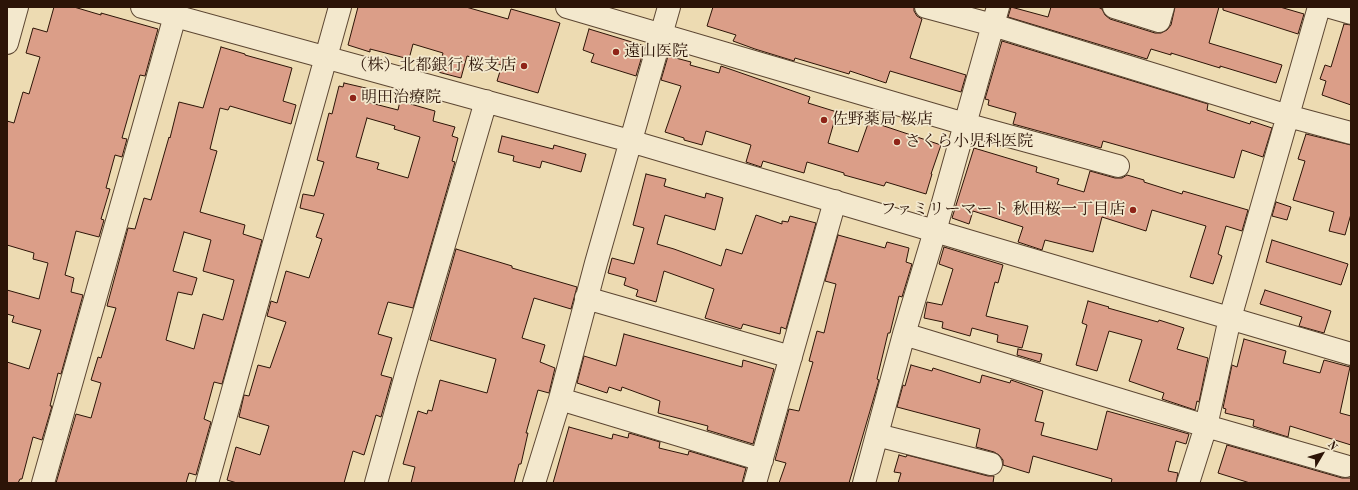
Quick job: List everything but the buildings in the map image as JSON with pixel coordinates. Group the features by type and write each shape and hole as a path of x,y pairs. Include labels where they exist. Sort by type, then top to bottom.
{"street":[{"path":"7,43 17,7"},
{"path":"142,7 630,141 1351,354"},
{"path":"207,483 340,7"},
{"path":"567,7 965,124 1118,166"},
{"path":"534,483 560,399 586,298 669,7"},
{"path":"926,7 995,16 1288,116 1351,133"},
{"path":"1114,7 1159,21 1163,7"},
{"path":"1188,483 1206,426 1230,318 1319,7"},
{"path":"1330,7 1351,13"},
{"path":"43,483 175,16"},
{"path":"864,483 904,334 935,231 995,16"},
{"path":"376,483 486,101"},
{"path":"755,483 836,201"},
{"path":"586,298 791,356"},
{"path":"904,334 1206,426 1345,466"},
{"path":"560,399 762,460"},
{"path":"877,435 991,464"}],"place":[{"name":"遠山医院","path":"616,52"},
{"name":"（株）北都銀行 桜支店","path":"524,66"},
{"name":"明田治療院","path":"353,98"},
{"name":"佐野薬局 桜店","path":"824,120"},
{"name":"さくら小児科医院","path":"897,142"},
{"name":"ファミリーマート 秋田桜一丁目店","path":"1133,210"}]}
